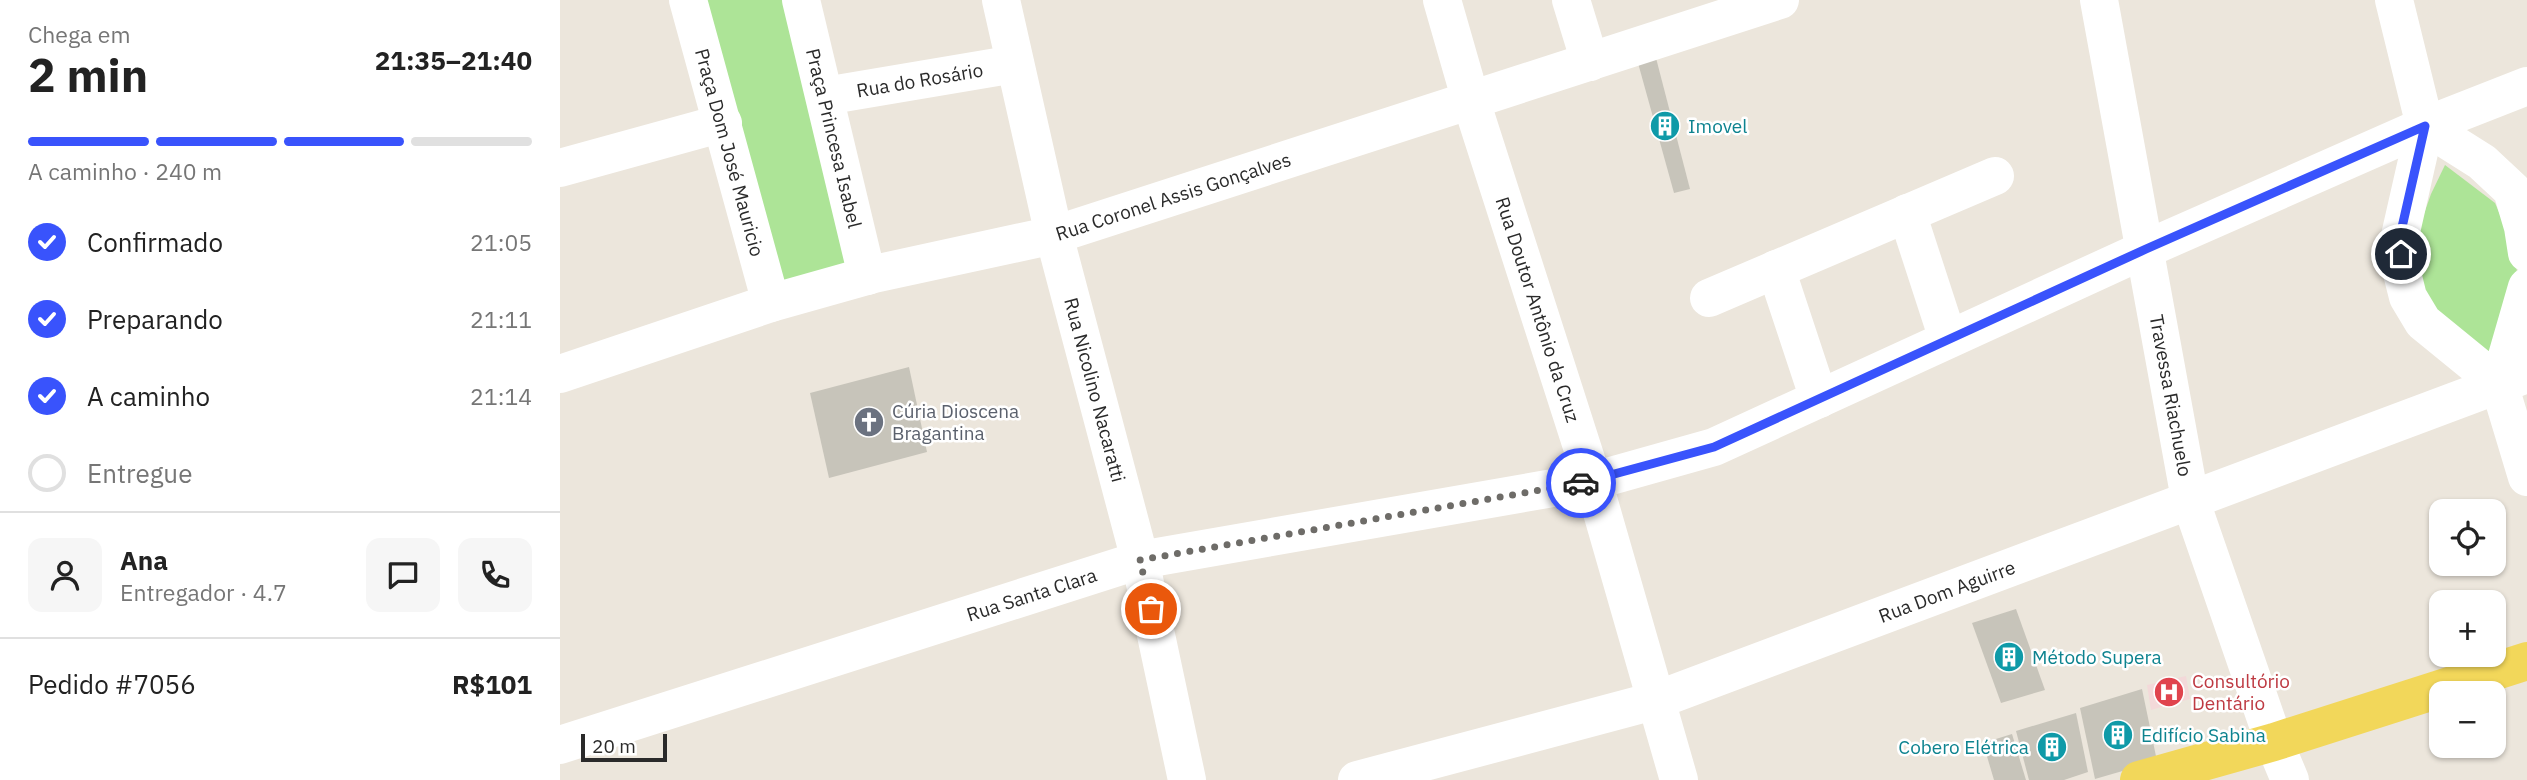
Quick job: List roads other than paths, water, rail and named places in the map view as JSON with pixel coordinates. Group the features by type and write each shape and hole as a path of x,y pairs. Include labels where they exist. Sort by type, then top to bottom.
{"main road":[{"path":"2139,780 2274,742 2527,661"}],"street":[{"name":"Praça Dom José Mauricio","path":"688,0 771,303"},
{"name":"Praça Princesa Isabel","path":"801,0 867,276"},
{"name":"Rua Nicolino Nacaratti","path":"1001,0 1054,235 1140,560 1188,780"},
{"name":"Rua Doutor Antônio da Cruz","path":"1442,0 1471,101 1593,481 1654,701 1679,780"},
{"path":"1571,0 1590,62"},
{"name":"Rua Coronel Assis Gonçalves","path":"560,374 771,303 867,276 1054,235 1780,0"},
{"name":"Travessa Riachuelo","path":"2099,0 2190,499 2274,742 2290,780"},
{"path":"2393,0 2425,126 2400,236 2401,269 2408,298 2423,322 2513,379"},
{"name":"Rua do Rosário","path":"825,96 1015,64"},
{"name":"Rua Santa Clara","path":"560,745 1140,560 1593,481 1714,447 2146,249 2425,126 2527,86"},
{"path":"560,168 723,123"},
{"path":"2425,126 2482,162 2512,190 2523,227 2527,253"},
{"path":"1709,298 1994,176"},
{"path":"1907,213 1948,340"},
{"path":"1776,269 1819,399"},
{"path":"2527,287 2513,379 2527,477"},
{"name":"Rua Dom Aguirre","path":"1357,780 1654,701 2513,379"}],"place":[{"name":"Imovel","path":"1665,126"},
{"name":"Cúria Dioscena Bragantina","path":"869,422"},
{"name":"Método Supera","path":"2009,657"},
{"name":"Consultório Dentário","path":"2169,692"},
{"name":"Edifício Sabina","path":"2118,735"},
{"name":"Cobero Elétrica","path":"2052,747"}]}
